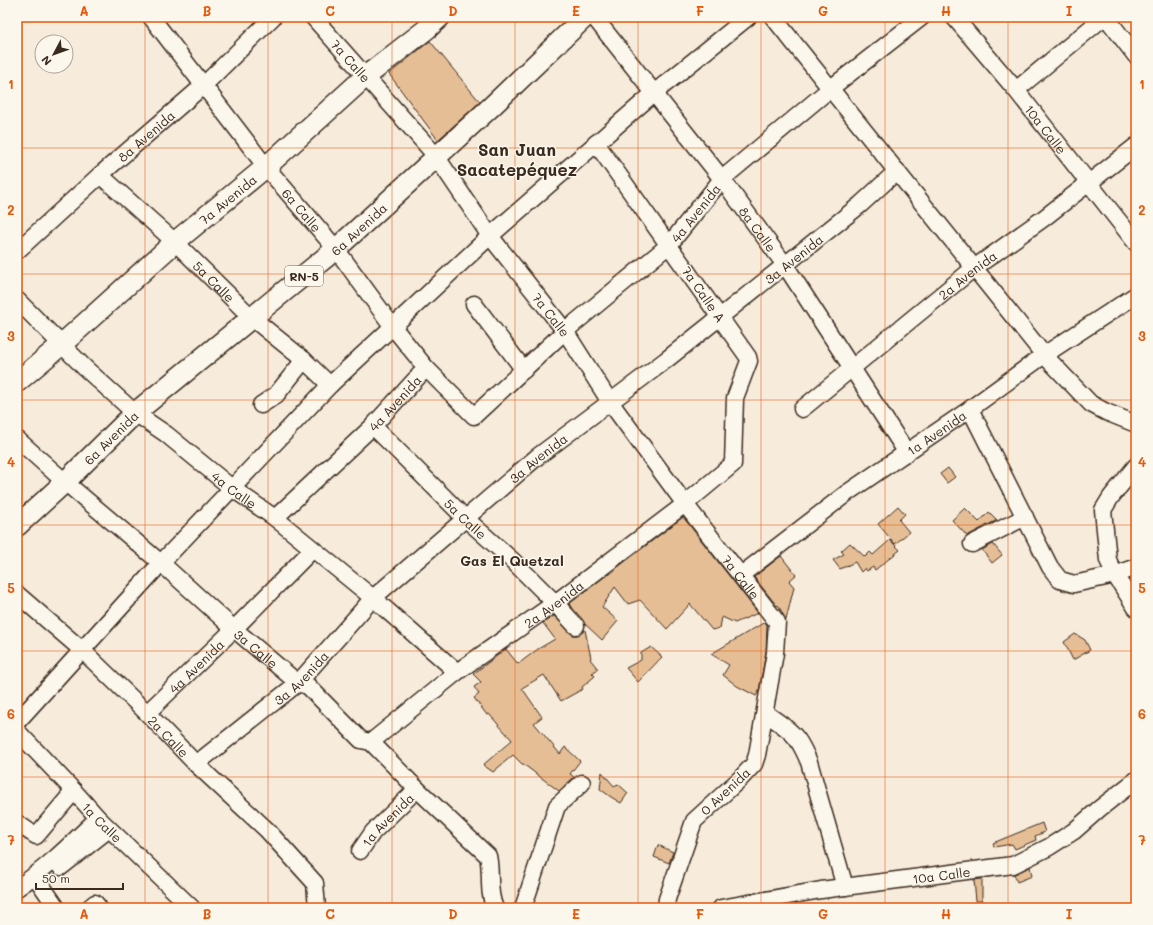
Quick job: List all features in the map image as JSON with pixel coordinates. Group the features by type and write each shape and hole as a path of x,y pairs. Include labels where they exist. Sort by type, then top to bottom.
{"main road":[{"name":"7a Avenida","path":"17,382 61,345 175,242 266,167 365,77 440,17"},
{"name":"6a Avenida","path":"17,526 65,482 135,413 336,250 436,156 492,106 585,17"}],"street":[{"name":"6a Calle","path":"151,17 266,167 336,250 393,327 426,368 474,416"},
{"name":"8a Avenida","path":"17,250 100,175 204,85 273,17"},
{"name":"7a Calle","path":"313,17 436,156 490,236 565,331 610,402 685,504 777,622"},
{"name":"8a Calle","path":"594,17 722,179 785,265 907,452"},
{"path":"17,722 161,563 233,489 330,385 490,236 596,142 748,17"},
{"path":"773,17 1044,355 1092,404 1106,412 1136,424"},
{"name":"4a Avenida","path":"474,416 565,331 669,245 722,179 831,88 922,17"},
{"name":"10a Calle","path":"954,17 1016,90 1090,182 1136,243"},
{"path":"1016,90 1105,17 1136,56"},
{"name":"7a Calle A","path":"596,142 748,357 749,361 735,398 733,464"},
{"name":"2a Avenida","path":"802,409 974,268 1044,218 1136,146"},
{"name":"3a Avenida","path":"196,764 298,683 373,598 444,538 465,518 538,457 785,265 860,204 897,171"},
{"name":"5a Calle","path":"100,175 175,242 252,318 304,360 330,385"},
{"name":"1a Avenida","path":"741,575 841,497 970,409 1044,355 1136,295"},
{"name":"4a Calle","path":"17,300 61,345 135,413 166,434 233,489 274,518 373,598 458,672"},
{"path":"474,304 524,370"},
{"path":"261,405 276,395 304,360"},
{"name":"4a Avenida","path":"274,518 373,426 426,368"},
{"path":"970,409 1050,567 1060,580 1074,584 1114,575 1136,567"},
{"name":"5a Calle","path":"373,426 465,518 512,560 576,626"},
{"name":"3a Calle","path":"17,439 65,482 161,563 234,629 298,683 308,686 361,740 371,742 417,789 488,856 490,865 491,901 495,908"},
{"name":"2a Avenida","path":"371,742 458,672 555,603 685,504 733,464"},
{"path":"1136,466 1111,497 1103,510 1108,560 1114,575 1136,608"},
{"path":"972,544 1025,517"},
{"name":"4a Avenida","path":"147,713 234,629 312,550"},
{"name":"2a Calle","path":"17,594 82,650 147,713 196,764 268,830 315,883 317,908"},
{"name":"0 Avenida","path":"666,908 667,900 694,821 754,764 765,713 775,653 777,622"},
{"path":"765,713 791,732 798,740 809,762 844,887"},
{"name":"1a Calle","path":"17,731 103,824 183,905"},
{"name":"10a Calle","path":"721,908 844,887 1013,865 1074,831 1136,780"},
{"path":"523,908 557,806 582,783"},
{"name":"1a Avenida","path":"360,851 373,832 417,789"},
{"path":"17,823 36,836 74,792"},
{"path":"17,888 35,876 54,860 61,867 103,824"},
{"path":"35,876 57,908"},
{"path":"89,908 95,903 99,908"}],"building":[{"path":"430,41 480,102 438,140 389,74"},
{"path":"948,468 955,477 947,483 940,474"},
{"path":"898,506 905,514 899,520 909,532 895,544 878,524"},
{"path":"965,508 979,522 989,512 997,520 967,536 952,520"},
{"path":"683,517 758,613 735,623 722,617 720,628 712,630 690,604 667,629 640,600 628,604 615,587 602,607 618,621 602,640 585,624 569,604 608,574 609,575"},
{"path":"890,540 900,550 875,570 873,567 867,571 865,568 861,572 855,562 840,569 833,560 844,554 841,551 850,543 865,557 870,552 873,555"},
{"path":"993,544 1002,555 992,563 982,550"},
{"path":"781,556 796,575 789,581 794,587 786,620 778,605 777,606 754,577"},
{"path":"554,616 573,635 578,635 585,630 590,659 598,669 592,673 595,676 582,687 583,689 561,701 544,675 522,688 542,717 534,723 560,754 565,747 580,761 570,774 574,777 559,791 522,764 513,755 493,772 483,765 512,740 489,714 487,715 474,698 479,694 474,687 481,682 473,674 506,649 518,664 538,649 555,639 543,623"},
{"path":"765,622 767,625 766,652 759,691 756,696 737,686 723,675 729,665 711,654"},
{"path":"1075,634 1085,640 1090,650 1073,660 1064,642"},
{"path":"651,647 662,657 638,682 626,668 641,660 641,653"},
{"path":"602,772 614,786 618,784 628,793 621,803 600,789"},
{"path":"1042,823 1045,832 1035,836 1036,840 1015,849 1012,844 994,847 993,843"},
{"path":"658,845 673,852 669,863 654,857"},
{"path":"1030,867 1032,876 1017,882 1014,874"},
{"path":"982,879 982,901 976,901 974,880"}],"district":[{"name":"San Juan Sacatepéquez","path":"517,159"},
{"name":"Gas El Quetzal","path":"512,560"}]}
